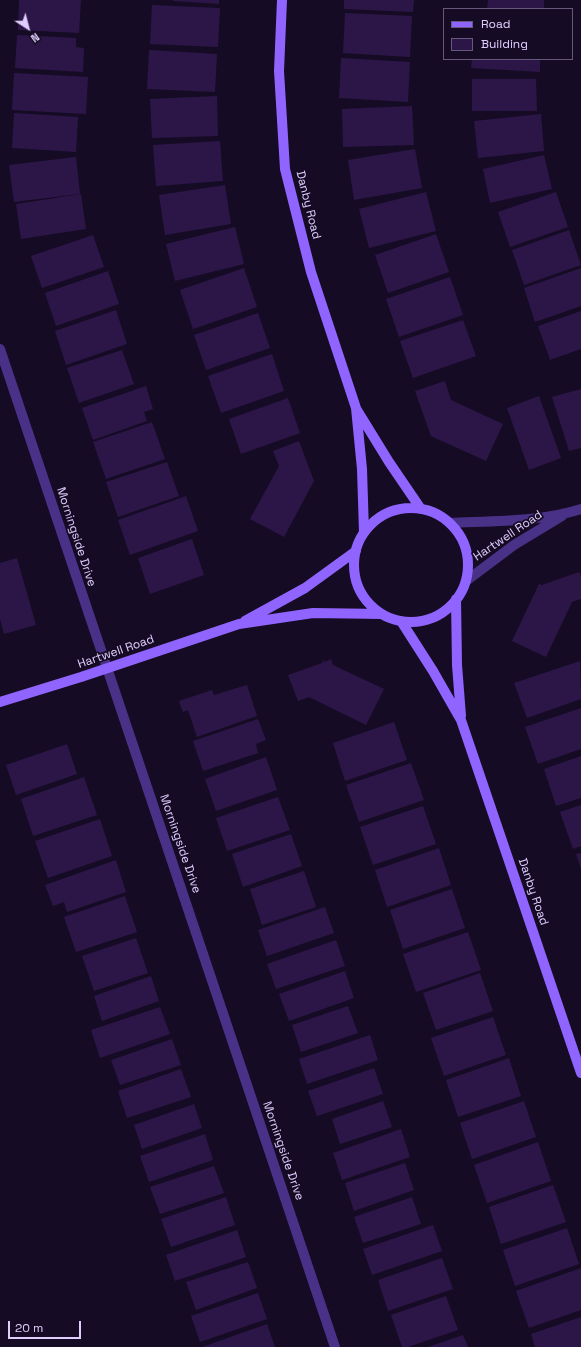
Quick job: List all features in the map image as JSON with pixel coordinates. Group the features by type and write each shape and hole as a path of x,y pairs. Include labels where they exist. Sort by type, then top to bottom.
{"street":[{"name":"Danby Road","path":"282,0 279,71 285,169 311,272 356,408 362,469 364,532"},
{"name":"Morningside Drive","path":"0,349 335,1347"},
{"name":"Danby Road","path":"356,408 389,462 421,509"},
{"path":"411,508 421,509 437,514 450,523 463,541 466,551 468,571 462,591 441,614 432,618 412,622 401,621 382,614 366,601 357,583 354,562 359,541 364,532 380,517 390,512 411,508"},
{"name":"Hartwell Road","path":"450,523 510,520 565,514 581,509"},
{"name":"Hartwell Road","path":"466,581 514,545 565,514"},
{"name":"Hartwell Road","path":"239,624 305,588 356,551"},
{"name":"Danby Road","path":"456,599 457,664 461,720"},
{"name":"Hartwell Road","path":"0,702 59,685 239,624 313,613 382,614"},
{"name":"Danby Road","path":"401,621 433,671 461,720 581,1073"}],"building":[{"path":"19,0 81,0 79,33 18,30"},
{"path":"219,0 219,4 173,1"},
{"path":"344,0 414,0 413,12 344,9"},
{"path":"488,0 544,0 544,8 487,8"},
{"path":"152,5 220,8 218,47 150,44"},
{"path":"345,13 412,16 410,57 343,53"},
{"path":"17,35 76,38 76,47 84,48 83,72 15,68"},
{"path":"149,50 217,54 215,92 147,89"},
{"path":"341,58 410,62 408,102 339,98"},
{"path":"472,60 540,60 540,72 471,68"},
{"path":"14,73 88,77 86,114 12,110"},
{"path":"472,79 536,79 537,111 472,111"},
{"path":"217,96 218,136 152,138 150,99"},
{"path":"412,106 414,145 343,147 342,109"},
{"path":"14,113 78,117 76,152 12,148"},
{"path":"541,114 544,151 478,158 474,121"},
{"path":"220,141 223,181 156,186 153,145"},
{"path":"415,149 422,188 354,200 348,160"},
{"path":"544,155 552,189 490,203 483,169"},
{"path":"76,157 80,194 14,202 9,165"},
{"path":"225,185 231,224 165,235 159,195"},
{"path":"426,192 436,231 369,248 359,209"},
{"path":"556,192 568,227 510,247 498,212"},
{"path":"81,194 86,229 21,239 16,204"},
{"path":"235,227 244,264 175,281 166,244"},
{"path":"569,230 581,265 524,285 512,250"},
{"path":"436,234 449,272 388,293 375,255"},
{"path":"93,235 104,267 42,288 31,256"},
{"path":"244,268 257,307 193,329 180,290"},
{"path":"581,268 581,306 535,322 524,288"},
{"path":"108,271 119,304 56,326 45,293"},
{"path":"450,277 463,315 399,337 386,299"},
{"path":"116,310 127,344 66,365 55,331"},
{"path":"581,311 581,349 550,360 538,326"},
{"path":"258,313 270,348 206,370 194,335"},
{"path":"463,320 476,356 413,378 400,341"},
{"path":"122,350 134,384 79,403 67,368"},
{"path":"272,354 284,391 221,413 208,376"},
{"path":"445,381 451,400 503,424 486,461 431,436 415,391"},
{"path":"146,386 153,409 144,412 147,421 93,440 82,408"},
{"path":"581,389 581,448 569,451 552,397"},
{"path":"539,396 561,458 529,470 507,408"},
{"path":"288,398 300,433 241,454 229,419"},
{"path":"152,422 165,459 106,479 93,442"},
{"path":"299,441 314,481 284,537 250,519 279,466 273,451"},
{"path":"167,462 179,496 118,517 106,482"},
{"path":"186,496 198,531 130,555 118,520"},
{"path":"192,539 204,575 150,594 138,558"},
{"path":"17,558 36,625 4,634 0,619 0,563"},
{"path":"579,572 581,576 581,599 572,602 546,657 512,641 539,584 542,585"},
{"path":"331,659 333,665 384,689 366,725 309,697 298,701 288,675 322,663 323,660 325,662"},
{"path":"580,661 581,699 527,718 514,683"},
{"path":"247,685 257,716 197,737 188,710 183,712 179,701 212,690 214,695"},
{"path":"581,708 581,749 538,764 525,727"},
{"path":"258,719 266,740 256,744 258,753 203,771 193,741"},
{"path":"394,722 407,760 345,781 333,743"},
{"path":"67,744 77,774 16,795 6,765"},
{"path":"581,756 581,798 556,806 544,769"},
{"path":"266,757 277,790 216,811 205,779"},
{"path":"411,763 424,800 359,822 346,785"},
{"path":"84,777 97,815 33,836 21,799"},
{"path":"278,797 290,830 227,851 216,818"},
{"path":"581,805 581,846 573,849 560,812"},
{"path":"423,806 436,844 373,865 360,827"},
{"path":"100,819 112,856 48,878 35,841"},
{"path":"291,834 302,866 243,887 232,854"},
{"path":"439,848 451,885 387,907 375,870"},
{"path":"581,853 581,869 576,854"},
{"path":"116,860 126,892 67,912 64,902 53,906 45,885"},
{"path":"304,871 316,907 262,925 250,889"},
{"path":"452,889 465,928 403,949 390,910"},
{"path":"125,896 137,932 76,952 64,917"},
{"path":"325,907 334,933 267,956 258,930"},
{"path":"468,932 481,970 416,992 403,954"},
{"path":"136,938 148,973 94,991 82,956"},
{"path":"336,940 345,966 276,989 267,964"},
{"path":"345,971 354,998 289,1021 279,994"},
{"path":"480,973 493,1011 436,1030 423,993"},
{"path":"151,976 159,1001 102,1021 94,996"},
{"path":"348,1006 358,1033 301,1052 292,1025"},
{"path":"160,1007 170,1034 100,1058 91,1030"},
{"path":"493,1017 506,1055 444,1076 431,1038"},
{"path":"370,1035 378,1060 307,1084 299,1059"},
{"path":"172,1039 181,1065 120,1085 111,1060"},
{"path":"509,1058 521,1096 458,1117 446,1080"},
{"path":"374,1068 383,1094 317,1116 308,1091"},
{"path":"181,1069 191,1097 127,1118 118,1091"},
{"path":"383,1101 392,1127 340,1144 332,1119"},
{"path":"524,1101 536,1137 472,1159 460,1123"},
{"path":"194,1104 202,1128 142,1149 134,1125"},
{"path":"401,1129 410,1157 342,1180 333,1153"},
{"path":"205,1134 213,1160 149,1182 140,1156"},
{"path":"538,1142 551,1181 487,1203 474,1165"},
{"path":"405,1163 414,1190 354,1211 345,1183"},
{"path":"214,1166 224,1193 160,1214 150,1187"},
{"path":"553,1185 566,1222 501,1244 489,1207"},
{"path":"226,1197 235,1225 171,1247 161,1219"},
{"path":"412,1197 421,1224 363,1243 354,1217"},
{"path":"433,1225 442,1251 372,1275 363,1249"},
{"path":"567,1228 579,1264 515,1286 503,1250"},
{"path":"237,1230 246,1257 175,1281 166,1255"},
{"path":"442,1258 453,1289 388,1311 378,1280"},
{"path":"248,1262 257,1288 196,1310 186,1282"},
{"path":"581,1268 581,1310 529,1328 516,1291"},
{"path":"258,1293 267,1319 200,1342 191,1316"},
{"path":"446,1296 458,1330 408,1347 402,1347 391,1315"},
{"path":"581,1317 581,1347 535,1347 531,1334"},
{"path":"267,1324 275,1347 202,1347"},
{"path":"463,1335 468,1347 428,1347"}]}
